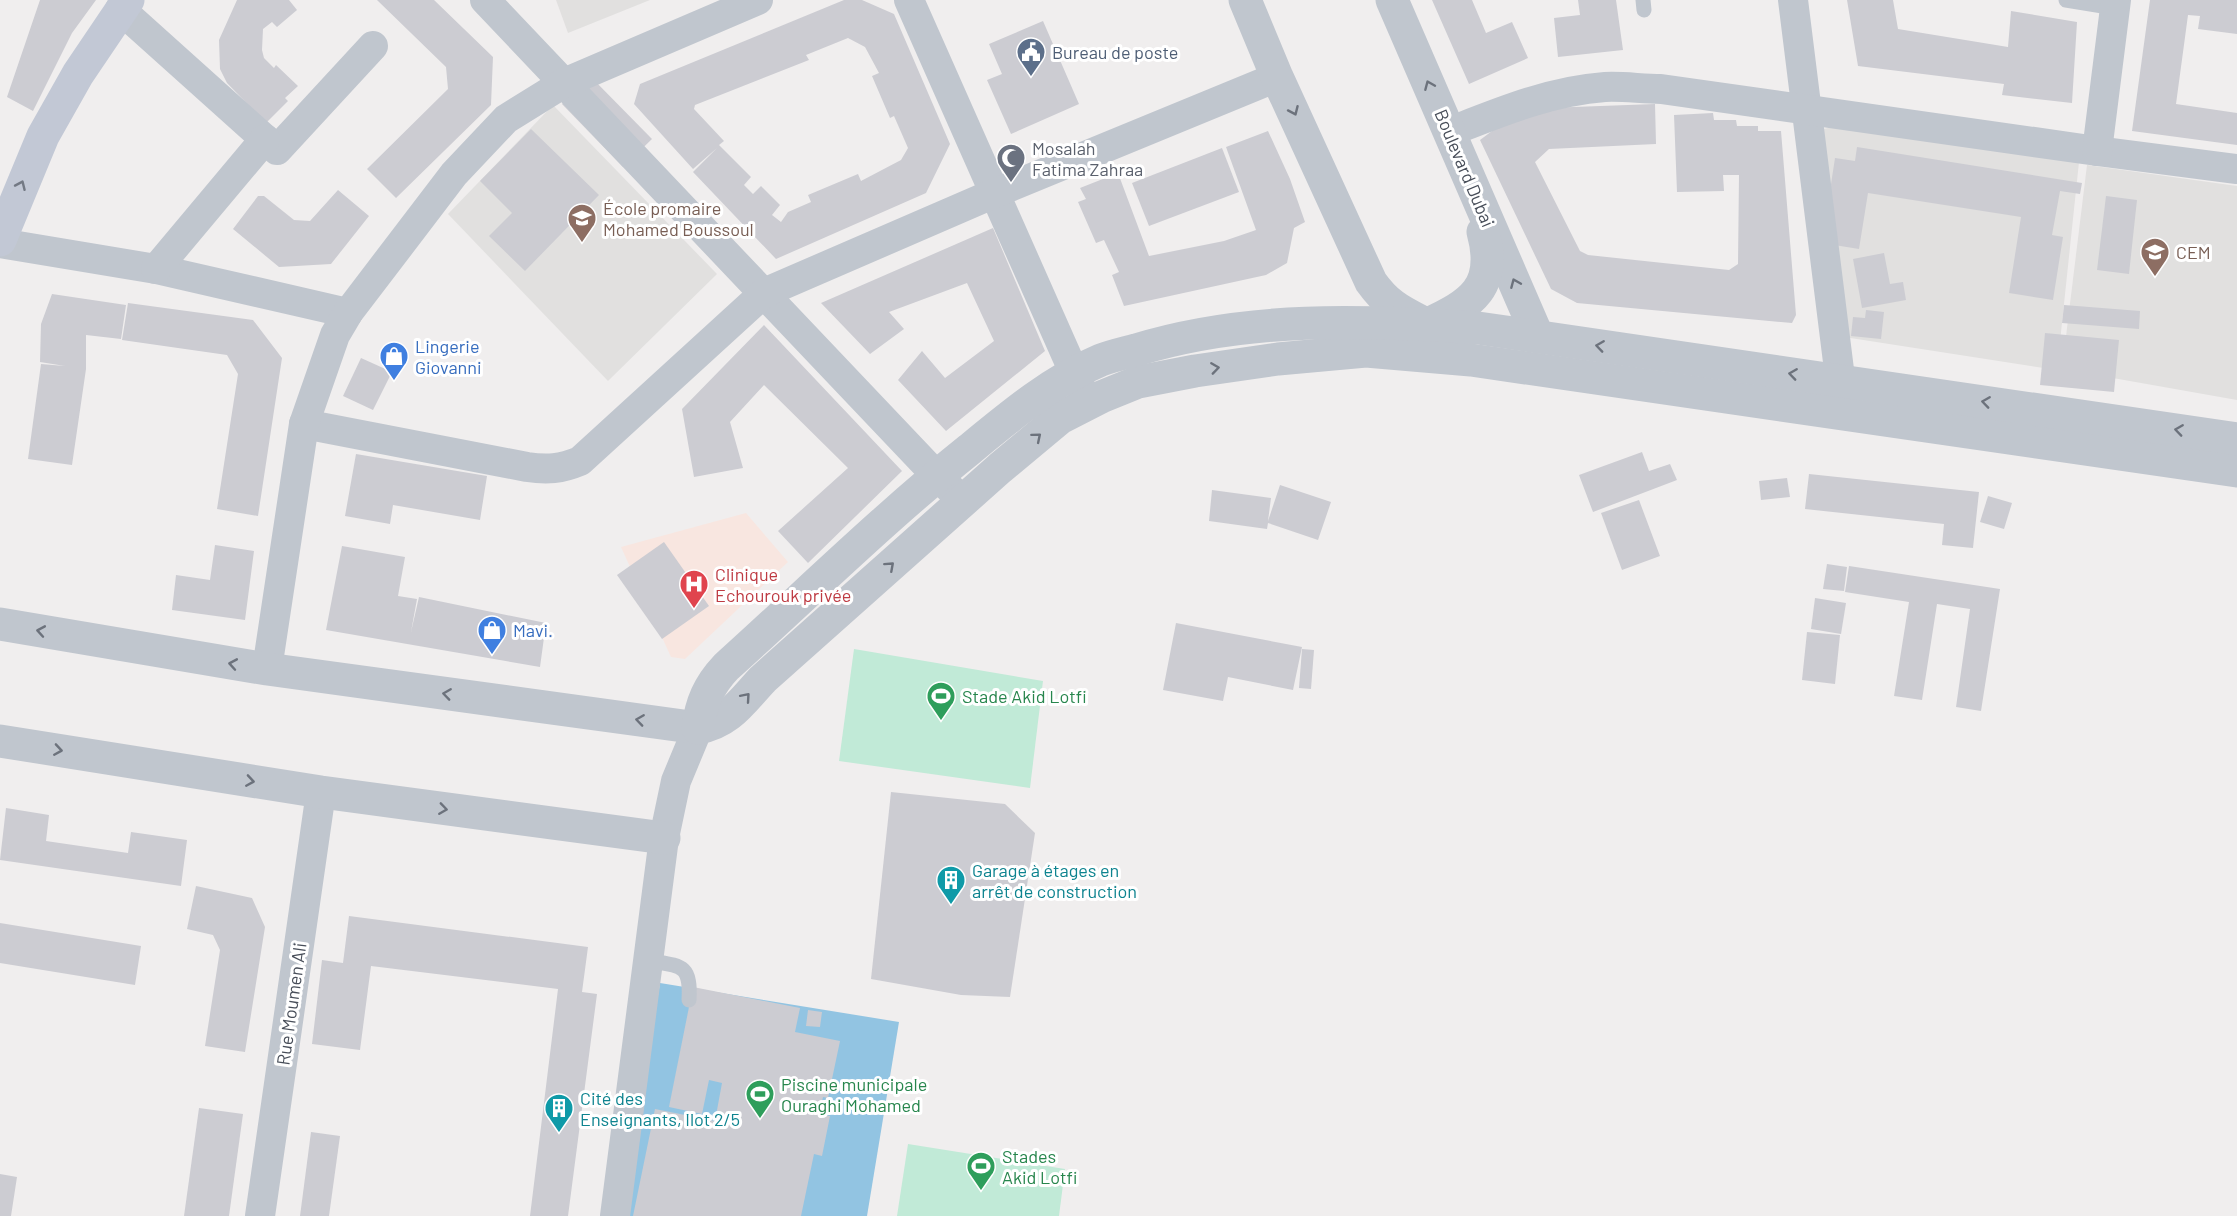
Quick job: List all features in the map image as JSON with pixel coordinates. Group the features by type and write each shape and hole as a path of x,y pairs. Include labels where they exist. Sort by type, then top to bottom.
{"main road":[{"path":"0,241 43,136 78,74 124,4"}],"street":[{"path":"485,0 936,476 963,501"},
{"path":"267,669 304,424 335,336 348,313 454,174 506,119 564,83 758,0"},
{"path":"909,0 1087,403"},
{"path":"1245,0 1277,77 1371,282 1383,299 1402,312 1428,324 1470,360"},
{"name":"Boulevard Dubai","path":"1392,0 1538,337"},
{"path":"1793,0 1839,381 1846,414"},
{"path":"124,4 277,150 373,46"},
{"path":"2097,151 2116,4"},
{"path":"304,424 527,467 548,470 564,467 580,461 764,293 995,193 1277,77"},
{"path":"1449,132 1545,97 1605,87 1661,89 1806,111 2237,169"},
{"path":"156,269 265,139"},
{"path":"0,624 267,669 698,728 722,721 763,679 1060,418 1087,403 1138,382 1278,359 1428,324 1459,308 1479,291 1488,270 1486,241 1468,176"},
{"path":"0,241 156,269 348,313"},
{"path":"1370,336 1371,282"},
{"path":"1428,324 1478,328 2237,439"},
{"path":"615,1216 650,961 664,838 676,782 698,728 700,710 706,694 714,680 936,476 1000,424 1052,387 1102,360 1189,335 1245,327 1370,336 1470,360 2237,471"},
{"path":"0,741 321,792 664,838"},
{"name":"Rue Moumen Ali","path":"260,1216 321,792"}],"lane":[{"path":"2066,0 2116,4"},
{"path":"650,961 682,969 690,981 689,1000"}],"shaded area":[{"path":"556,0 650,0 568,33"},
{"name":"École promaire Mohamed Boussoul","path":"553,105 717,274 608,381 448,214"},
{"path":"1841,125 2079,162 2057,370 1844,337 1819,130"},
{"name":"CEM","path":"2087,165 2237,186 2237,400 2062,369"},
{"name":"Clinique Echourouk privée","path":"746,513 788,562 685,659 671,657 621,547"}],"green space":[{"name":"Stade Akid Lotfi","path":"854,649 1043,681 1030,788 839,761"},
{"name":"Stades Akid Lotfi","path":"908,1144 1065,1169 1059,1216 897,1216"}],"water":[{"name":"Piscine municipale Ouraghi Mohamed","path":"660,983 899,1022 867,1216 622,1216"}],"building":[{"path":"40,0 96,0 72,33 33,111 7,97"},
{"path":"237,0 289,0 297,10 277,27 272,22 263,29 264,58 274,68 276,65 298,86 285,98 288,101 266,123 227,83 220,69 219,40"},
{"path":"377,0 434,0 493,57 491,105 396,198 367,169 448,89 446,67"},
{"path":"844,0 862,0 894,14 950,144 926,193 776,259 693,172 717,148 693,169 634,104 640,84","holes":["848,38 865,47 879,73 872,76 890,118 894,116 908,148 901,160 861,181 858,174 808,195 811,202 788,212 781,222 772,215 780,205 761,186 753,194 744,185 751,177 719,145 724,141 694,109 695,105 809,60 806,55"]},
{"path":"1432,0 1472,0 1486,33 1512,22 1528,58 1469,84"},
{"path":"1578,0 1616,0 1623,50 1558,57 1554,18 1580,15"},
{"path":"1847,0 1893,0 1898,29 2008,47 2011,11 2077,22 2072,103 2002,95 2004,84 1858,66"},
{"path":"2150,0 2237,0 2237,34 2198,29 2200,16 2188,15 2176,104 2237,113 2237,145 2132,131"},
{"name":"Bureau de poste","path":"1043,21 1079,104 1011,134 987,80 1002,74 989,44"},
{"path":"590,76 652,139 623,167 562,104"},
{"path":"1655,104 1656,144 1549,149 1535,162 1580,251 1588,255 1729,270 1738,264 1739,175 1723,175 1724,191 1677,192 1674,115 1713,113 1714,120 1736,120 1737,126 1758,126 1758,131 1781,131 1796,315 1792,323 1577,303 1551,289 1480,140 1496,128 1546,108"},
{"path":"531,129 599,195 525,271 489,236 512,213 480,181"},
{"path":"1268,131 1290,179 1305,222 1294,228 1287,263 1266,275 1124,306 1112,275 1119,272 1104,240 1096,243 1078,202 1086,199 1080,188 1118,173 1149,256 1224,241 1256,230 1226,147"},
{"path":"1857,147 2082,183 2080,194 2060,191 2052,235 2063,237 2053,300 2009,293 2021,217 1868,193 1859,249 1822,243 1835,158 1855,161"},
{"path":"1222,148 1239,192 1149,226 1132,183"},
{"path":"338,190 369,216 331,264 279,267 233,229 258,196 264,196 294,220 310,221"},
{"path":"2106,196 2137,200 2129,274 2097,270"},
{"path":"993,228 1045,351 946,431 898,380 922,351 945,378 994,341 967,283 889,312 904,329 870,354 821,303"},
{"path":"1884,253 1890,284 1903,282 1906,300 1862,308 1853,259"},
{"path":"52,294 126,305 121,339 86,335 86,369 72,465 28,459 41,364 65,366 40,362 41,324"},
{"path":"128,303 253,320 282,358 258,516 217,509 238,374 227,355 122,340"},
{"path":"2064,305 2140,311 2139,329 2062,323"},
{"path":"1866,310 1884,312 1881,339 1851,336 1853,317 1865,318"},
{"path":"764,325 902,471 808,563 778,531 848,468 764,385 730,422 743,468 694,477 682,409"},
{"path":"2045,333 2119,340 2114,392 2040,385"},
{"path":"361,358 392,372 373,410 343,396"},
{"path":"1642,452 1649,471 1670,464 1677,480 1593,512 1579,475"},
{"path":"356,454 487,476 480,520 393,505 390,524 345,516"},
{"path":"1809,474 1979,492 1973,548 1942,545 1944,524 1805,509"},
{"path":"1787,478 1790,497 1761,500 1759,481"},
{"path":"1280,485 1331,502 1318,540 1268,523 1267,529 1209,521 1212,490 1271,498 1268,521"},
{"path":"1988,496 2012,503 2004,529 1980,522"},
{"path":"1639,500 1660,556 1622,570 1601,513"},
{"path":"664,542 709,606 662,639 617,575"},
{"path":"215,545 254,551 245,620 172,610 176,575 210,580"},
{"path":"342,546 405,557 398,596 417,599 411,632 419,597 546,623 540,667 326,630"},
{"path":"1827,564 1847,567 1844,591 1823,589"},
{"path":"1849,566 2000,589 1981,711 1956,707 1970,609 1937,604 1922,700 1894,696 1909,602 1845,592"},
{"path":"1815,598 1846,603 1841,634 1811,629"},
{"path":"1176,623 1302,647 1293,690 1228,677 1223,701 1163,690"},
{"path":"1807,632 1840,635 1835,684 1802,680"},
{"path":"1302,649 1314,650 1311,689 1299,688"},
{"name":"Garage à étages en arrêt de construction","path":"891,792 1005,804 1035,833 1010,997 961,995 871,979"},
{"path":"6,808 49,815 46,841 128,853 131,832 187,840 181,886 0,860"},
{"path":"196,886 252,898 265,927 245,1052 205,1046 220,950 213,935 187,929"},
{"name":"Cité des Enseignants, Ilot 2/5","path":"349,916 588,947 582,992 597,994 568,1216 530,1216 558,989 371,966 360,1050 312,1044 322,960 343,963"},
{"path":"0,923 141,946 135,985 0,963"},
{"name":"Piscine municipale Ouraghi Mohamed","path":"693,987 800,1008 795,1032 840,1041 828,1098 823,1097 819,1114 830,1116 822,1156 814,1154 801,1216 633,1216 655,1109 715,1121 722,1083 709,1080 702,1114 669,1107"},
{"path":"808,1010 822,1012 820,1027 806,1026"},
{"path":"199,1108 243,1114 229,1216 184,1216"},
{"path":"311,1132 340,1136 329,1216 300,1216"},
{"path":"0,1174 17,1177 11,1216 0,1216"}],"place":[{"name":"Bureau de poste","path":"1031,78"},
{"name":"Mosalah Fatima Zahraa","path":"1011,184"},
{"name":"École promaire Mohamed Boussoul","path":"582,244"},
{"name":"CEM","path":"2155,278"},
{"name":"Lingerie Giovanni","path":"394,382"},
{"name":"Clinique Echourouk privée","path":"694,610"},
{"name":"Mavi.","path":"492,656"},
{"name":"Stade Akid Lotfi","path":"941,722"},
{"name":"Garage à étages en arrêt de construction","path":"951,906"},
{"name":"Piscine municipale Ouraghi Mohamed","path":"760,1120"},
{"name":"Cité des Enseignants, Ilot 2/5","path":"559,1134"},
{"name":"Stades Akid Lotfi","path":"981,1192"}]}
